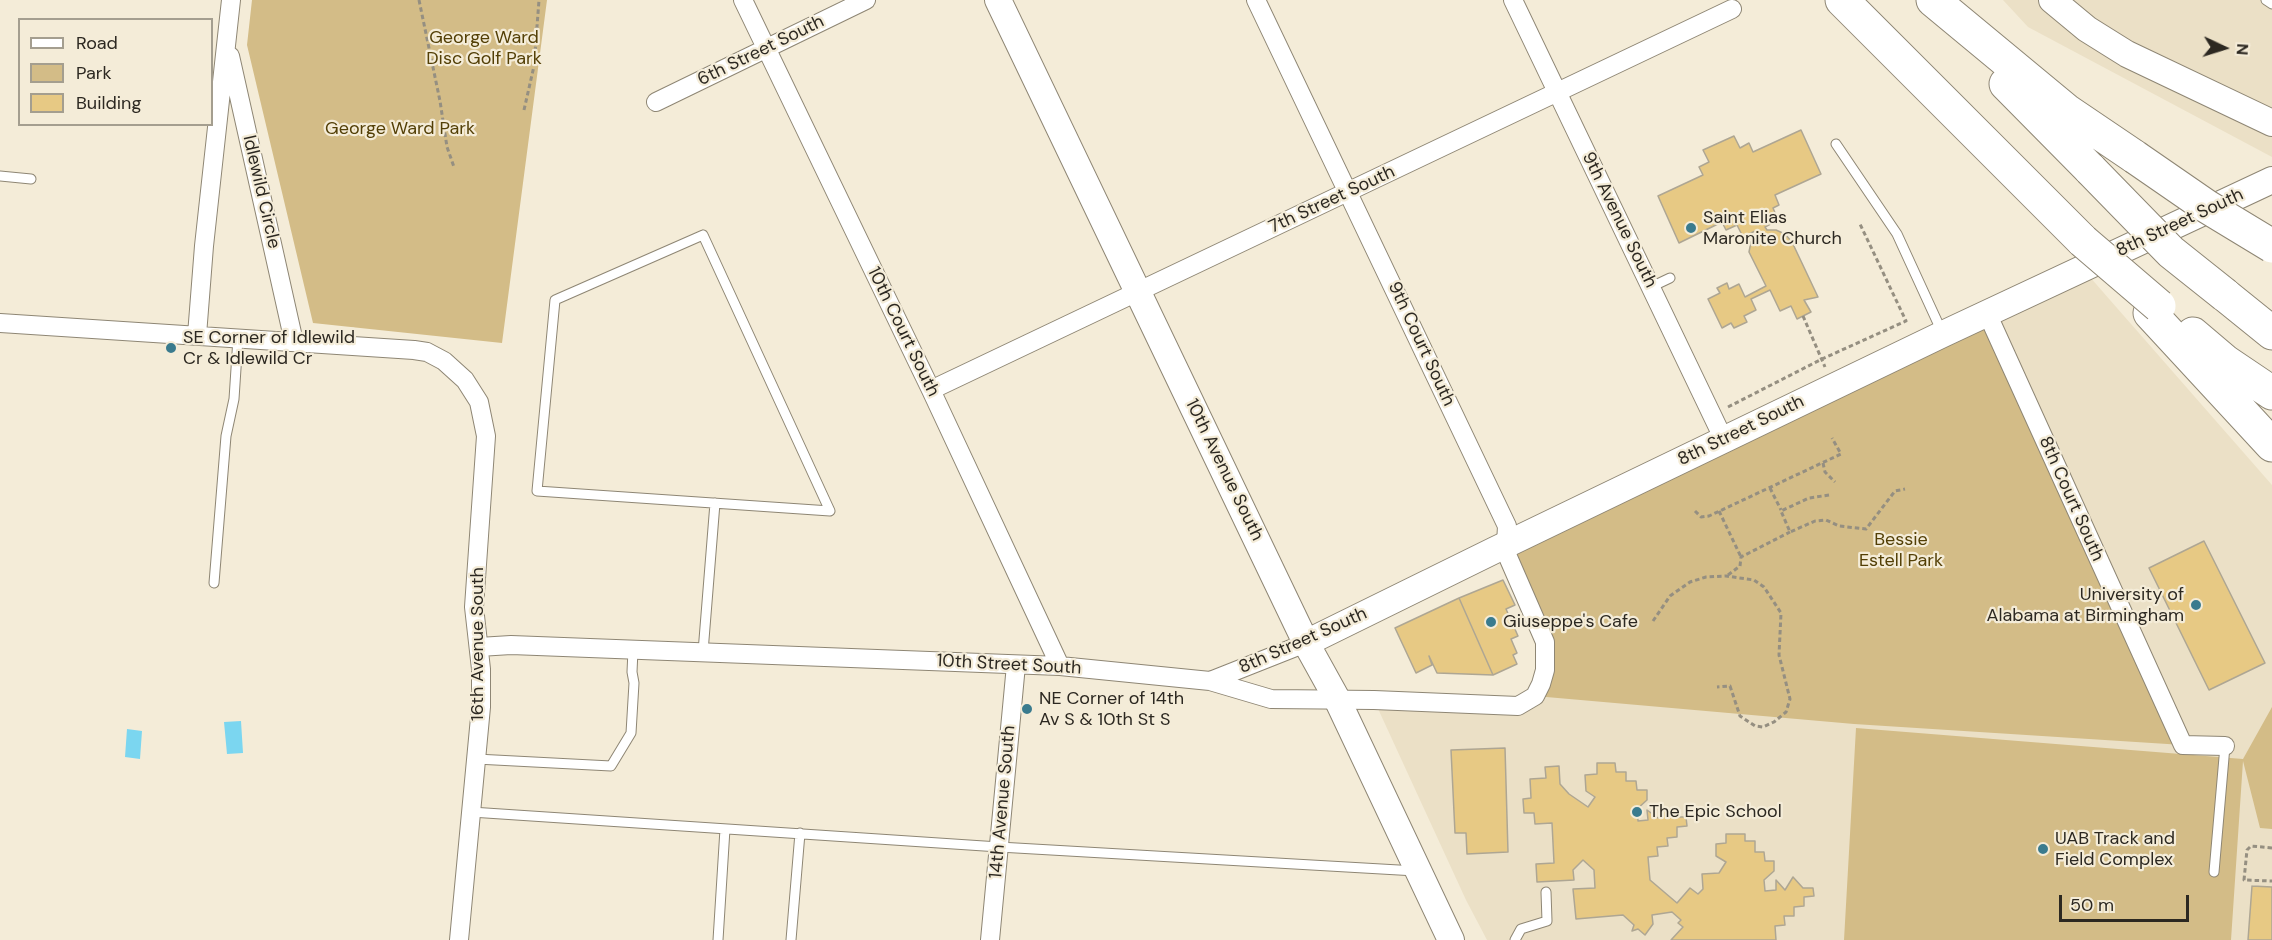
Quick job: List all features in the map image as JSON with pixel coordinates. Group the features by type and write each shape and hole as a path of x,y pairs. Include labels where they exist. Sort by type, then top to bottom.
{"highway":[{"path":"1842,0 2083,241 2155,309 2272,445"},
{"path":"1922,0 2171,252 2272,333"},
{"path":"1933,0 2067,111 2206,206 2272,246"},
{"path":"2155,309 2272,393"}],"street":[{"name":"Idlewild Circle","path":"197,335 206,224 231,0"},
{"name":"10th Court South","path":"743,0 931,390 1060,666"},
{"name":"6th Street South","path":"656,102 866,0"},
{"name":"10th Avenue South","path":"998,0 1306,643 1337,699 1451,940"},
{"name":"9th Court South","path":"1256,0 1507,526 1508,558 1545,642 1545,670 1535,696"},
{"name":"9th Avenue South","path":"1513,0 1724,440"},
{"path":"2052,0 2087,29 2127,54 2272,123"},
{"name":"7th Street South","path":"931,390 1732,9"},
{"name":"Idlewild Circle","path":"227,42 294,342"},
{"name":"8th Street South","path":"1210,681 1306,643 1943,334 2272,180"},
{"name":"8th Court South","path":"1987,313 2183,745 2225,746"},
{"path":"0,323 294,342"},
{"name":"16th Avenue South","path":"294,342 427,352 454,369 470,387 479,402 486,436 474,607 481,669 481,707 459,940"},
{"name":"10th Street South","path":"479,646 510,645 1060,666 1210,681 1271,699 1337,699 1518,706 1535,696"},
{"name":"14th Avenue South","path":"990,940 1016,665"}],"lane":[{"path":"2266,0 2272,4"},
{"path":"1836,144 1898,234 1943,334"},
{"path":"0,176 31,180"},
{"path":"702,234 830,511 715,503 537,491 555,300 702,234"},
{"path":"1651,287 1670,278"},
{"path":"214,583 225,436 234,399 238,338"},
{"path":"703,652 715,503"},
{"path":"476,759 611,766 631,733 633,650"},
{"path":"2214,872 2225,746"},
{"path":"471,812 999,847 1419,871"},
{"path":"718,940 725,829"},
{"path":"791,940 800,833"},
{"path":"1515,940 1521,929 1547,921 1546,892"}],"path":[{"path":"419,0 447,147 454,167"},
{"path":"524,110 534,66 539,0"},
{"path":"1721,410 1822,359 1906,321 1860,224"},
{"path":"1803,316 1827,370"},
{"path":"1695,512 1701,517 1719,512 1841,454 1832,438"},
{"path":"1823,463 1825,472 1835,482"},
{"path":"1770,488 1790,532"},
{"path":"1741,557 1815,521 1826,520 1839,526 1866,529 1895,491 1905,489"},
{"path":"1781,511 1809,498 1829,495"},
{"path":"1719,512 1741,557 1740,566 1726,576"},
{"path":"1653,621 1670,596 1690,582 1706,577 1726,576 1754,580 1764,587 1781,613 1779,654 1790,699 1786,712 1774,722 1763,727 1755,726 1740,716 1730,686 1717,687"},
{"path":"2272,848 2252,846 2247,850 2244,880 2272,881"}],"shaded area":[{"path":"2003,0 2272,0 2272,157 2028,27"},
{"path":"2082,268 2272,485 2272,940 1487,940 1466,900 1374,700 1518,706 1987,313"}],"green space":[{"name":"George Ward Park","path":"252,0 547,0 502,343 313,323 247,45"},
{"name":"Bessie Estell Park","path":"1987,313 2183,745 1854,724 1535,696 1545,670 1506,544"},
{"name":"UAB Track and Field Complex","path":"2272,707 2272,829 2260,828 2243,761 2231,940 1844,940 1856,728 2243,759"}],"water":[{"path":"241,721 243,753 227,754 224,722"},
{"path":"127,729 142,731 140,759 125,757"}],"building":[{"name":"Saint Elias Maronite Church","path":"1801,130 1821,174 1775,195 1779,205 1773,208 1778,220 1765,227 1767,230 1776,230 1785,234 1792,242 1818,297 1804,300 1811,312 1797,319 1791,306 1780,311 1770,290 1751,299 1756,310 1744,316 1747,322 1734,328 1731,323 1722,328 1708,299 1720,293 1717,288 1727,283 1729,289 1739,284 1745,297 1766,286 1749,252 1751,242 1757,235 1755,231 1743,237 1737,225 1726,230 1722,222 1679,243 1658,196 1703,175 1699,167 1709,162 1703,150 1734,136 1740,148 1749,143 1753,152"},
{"path":"2204,541 2265,663 2209,690 2149,568"},
{"name":"Giuseppe's Cafe","path":"1503,580 1515,605 1506,609 1518,636 1511,639 1517,653 1513,655 1517,664 1493,675 1459,598"},
{"path":"1459,598 1493,675 1437,673 1429,656 1432,665 1416,673 1395,628"},
{"path":"1505,748 1508,852 1467,854 1466,833 1455,833 1451,750"},
{"name":"The Epic School","path":"1597,763 1615,763 1616,772 1626,772 1626,781 1636,781 1637,790 1647,790 1647,800 1637,809 1638,821 1648,820 1647,810 1658,818 1666,808 1677,817 1686,817 1687,826 1677,827 1677,837 1667,838 1668,846 1657,847 1658,856 1648,857 1650,880 1677,903 1690,888 1698,894 1703,889 1702,874 1719,873 1726,862 1716,856 1716,844 1726,843 1726,834 1745,834 1745,841 1755,841 1755,852 1764,852 1765,861 1774,861 1774,871 1764,880 1765,891 1776,890 1776,880 1785,890 1793,877 1803,888 1813,888 1814,896 1804,897 1804,906 1794,907 1794,916 1784,916 1785,925 1775,926 1776,940 1671,940 1683,927 1678,923 1681,920 1672,912 1652,915 1653,924 1645,935 1638,929 1632,931 1634,925 1623,915 1576,919 1573,889 1595,888 1594,870 1583,860 1573,870 1574,880 1537,882 1536,864 1554,863 1552,823 1535,824 1534,813 1524,813 1523,799 1531,798 1530,779 1546,778 1545,767 1559,766 1560,784 1569,794 1588,807 1595,797 1586,791 1585,775 1597,774"},
{"path":"2252,886 2272,887 2272,940 2248,940"}],"place":[{"name":"Saint Elias Maronite Church","path":"1691,228"},
{"name":"SE Corner of Idlewild Cr & Idlewild Cr","path":"171,348"},
{"name":"University of Alabama at Birmingham","path":"2196,605"},
{"name":"Giuseppe's Cafe","path":"1491,622"},
{"name":"NE Corner of 14th Av S & 10th St S","path":"1027,709"},
{"name":"The Epic School","path":"1637,812"},
{"name":"UAB Track and Field Complex","path":"2043,849"}],"park label":[{"name":"George Ward Disc Golf Park","path":"484,48"}]}
